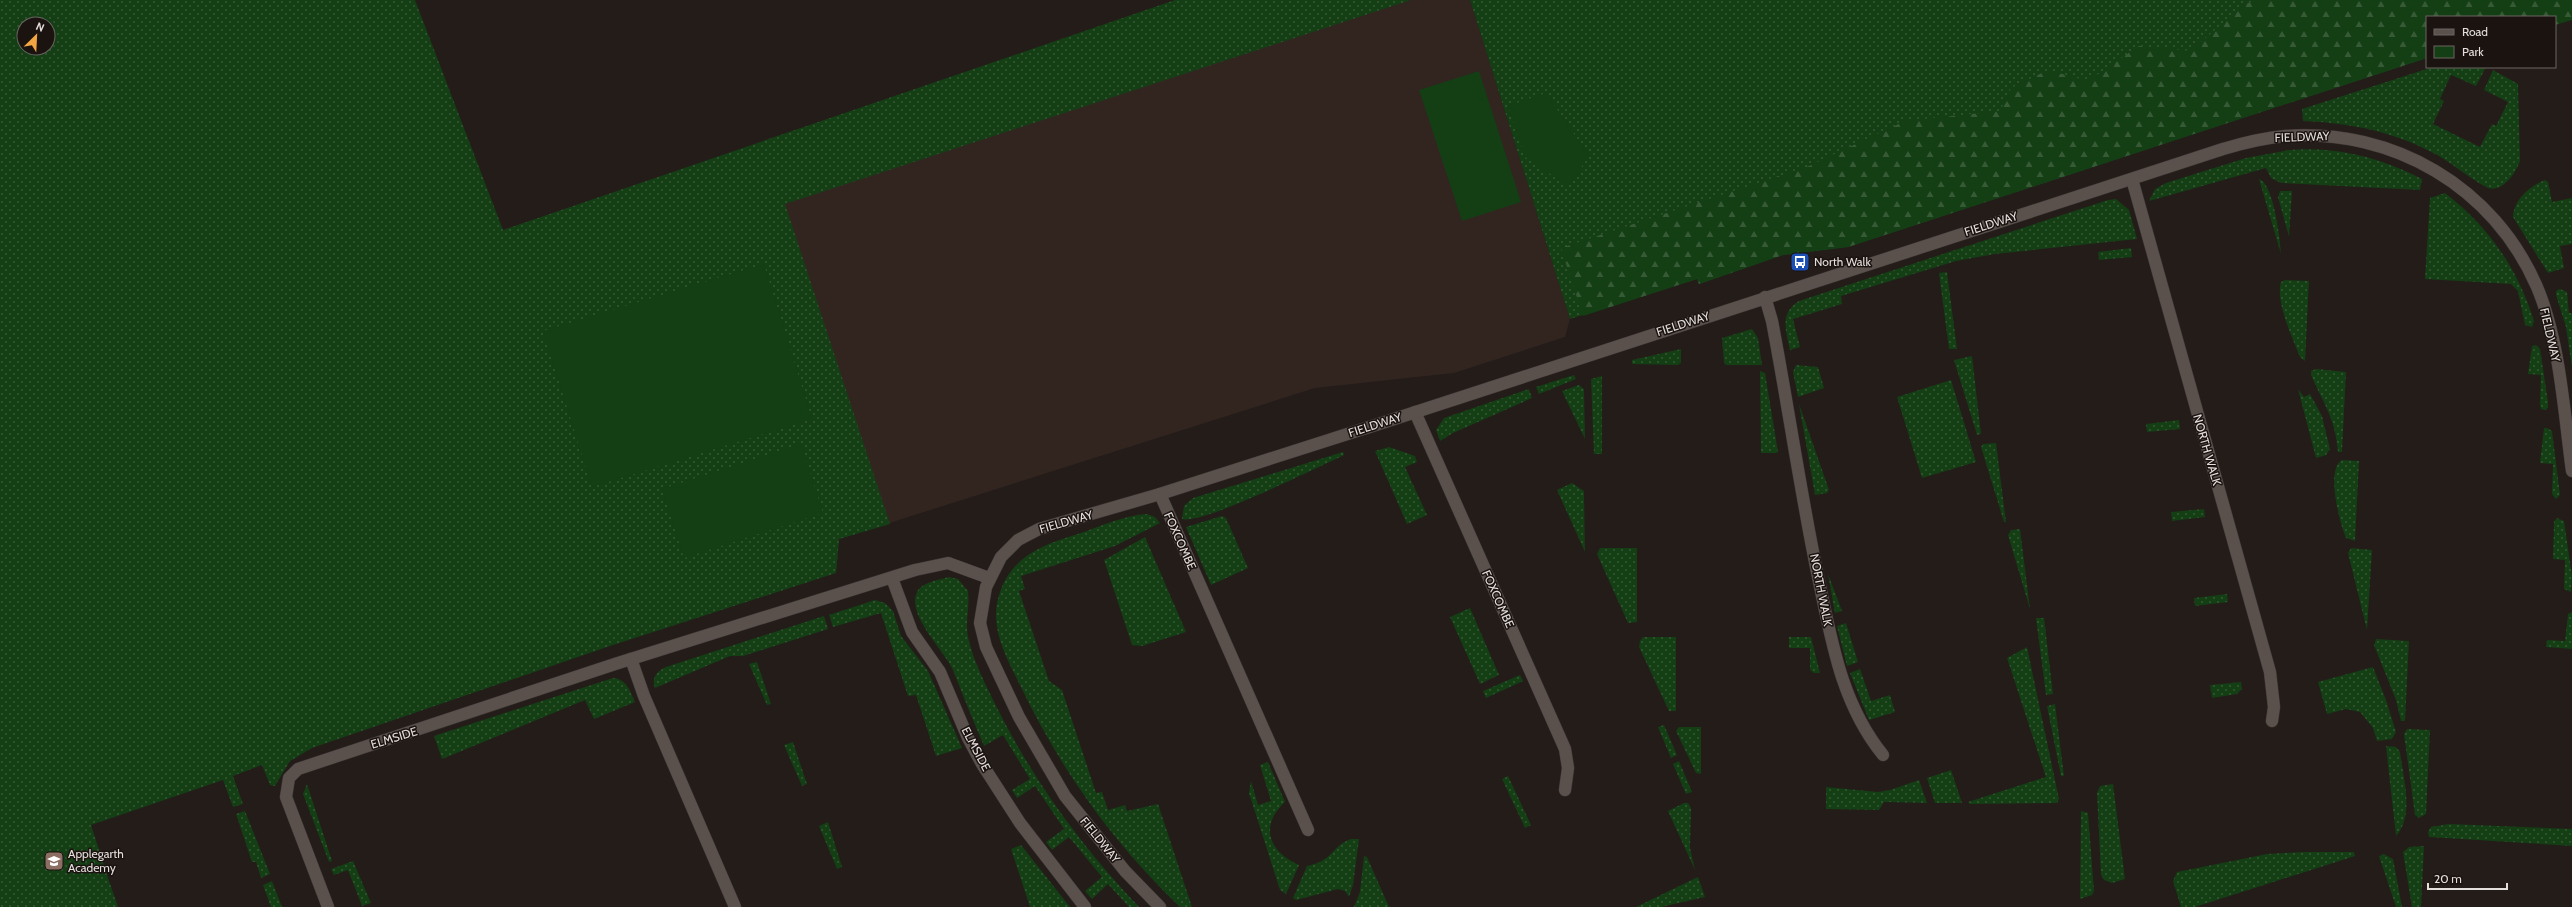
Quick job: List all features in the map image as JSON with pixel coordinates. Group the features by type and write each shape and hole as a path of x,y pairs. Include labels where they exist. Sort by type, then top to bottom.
{"street":[{"name":"FIELDWAY","path":"1160,907 1125,871 1070,802 1019,716 992,662 982,634 981,611 989,578 1001,557 1028,534 1160,494 1765,297 2252,141 2302,135 2336,136 2385,147 2408,156 2450,180 2497,222 2516,248 2538,288 2553,336 2572,471"},
{"name":"NORTH WALK","path":"2132,179 2270,672 2274,697 2272,721"},
{"name":"NORTH WALK","path":"1765,297 1772,321 1806,513 1835,660 1857,717 1883,755"},
{"name":"FOXCOMBE","path":"1415,412 1565,749 1568,768 1565,790"},
{"name":"FOXCOMBE","path":"1160,494 1308,830"},
{"name":"ELMSIDE","path":"328,907 286,797 287,783 293,773 304,766 631,659 892,578 948,563 989,578"},
{"name":"ELMSIDE","path":"892,578 912,632 940,672 982,764 1024,829 1085,907"},
{"path":"631,659 644,696 735,907"}],"shaded area":[{"path":"1410,0 1470,0 1570,319 1565,337 1454,373 1315,388 839,539 836,573 502,289"}],"green space":[{"path":"0,0 415,0 503,230 1175,0 1411,0 785,204 890,524 839,539 836,573 610,646 312,748 290,761 275,786 270,785 262,765 233,776 243,804 233,807 223,780 91,825 104,865 97,868 99,874 106,872 118,907 0,907"},
{"path":"1470,0 2476,0 2426,16 2426,58 1848,247 1783,255 1699,284 1697,279 1570,319"},
{"path":"2259,0 2572,0 2572,20 2556,25 2556,16 2426,16 2426,58 1848,247 1783,255 1699,284 1697,279 1583,316 1561,248 1809,166 1905,121 2000,111 2011,88 2048,70 2088,81 2139,46 2191,51 2244,4"},
{"path":"2430,68 2485,68 2476,86 2451,75 2440,99 2444,101 2433,124 2480,147 2492,124 2496,126 2508,102 2484,90 2493,70 2518,84 2520,161 2508,181 2498,188 2488,188 2475,181 2439,156 2423,148 2373,130 2339,124 2303,121 2302,109"},
{"path":"1479,71 1521,202 1462,221 1419,90"},
{"path":"1546,93 1589,156 1568,186 1525,157 1508,106"},
{"path":"2289,150 2324,150 2374,159 2406,171 2422,179 2420,190 2281,183 2271,178 2266,168 2149,201 2155,189 2166,183 2246,158"},
{"path":"2259,179 2264,183 2269,191 2272,201 2278,225 2281,254"},
{"path":"2545,180 2548,182 2552,202 2572,198 2572,244 2560,246 2564,268 2548,273 2513,217 2516,204 2524,194"},
{"path":"2280,191 2292,191 2289,237 2278,197"},
{"path":"2445,193 2475,220 2500,250 2520,284 2534,321 2532,327 2525,325 2518,291 2511,284 2425,279 2430,198"},
{"path":"2116,199 2129,210 2137,239 1995,254 1956,261 1841,296 1842,304 1793,319 1800,347 1790,350 1786,329 1786,317 1793,306 1799,301 2108,200"},
{"path":"2131,248 2132,257 2099,260 2098,252"},
{"path":"764,264 812,419 592,487 543,331"},
{"path":"1947,272 1957,349 1949,349 1939,273"},
{"path":"2285,280 2309,281 2305,361 2300,357 2289,330 2280,299 2281,282"},
{"path":"2560,289 2567,292 2569,313 2572,313 2572,368 2566,327 2556,295 2556,291"},
{"path":"1752,329 1758,338 1762,365 1726,365 1724,363 1722,338"},
{"path":"2536,345 2540,349 2548,402 2548,408 2545,410 2541,409 2540,405 2541,375 2528,374 2532,346"},
{"path":"1681,349 1681,363 1678,365 1632,364 1632,360"},
{"path":"1972,356 1981,434 1977,435 1954,360"},
{"path":"1796,365 1818,367 1824,388 1798,397 1793,372"},
{"path":"2316,369 2346,372 2342,452 2338,452 2337,440 2332,420 2311,375 2311,371"},
{"path":"1760,371 1765,373 1778,452 1776,453 1761,453"},
{"path":"1574,375 1576,379 1539,394 1536,387"},
{"path":"1602,376 1602,454 1594,454 1591,379"},
{"path":"1951,380 1976,462 1922,478 1897,397"},
{"path":"1579,385 1584,389 1585,439 1562,391"},
{"path":"1529,389 1532,398 1453,433 1440,441 1436,430 1444,418"},
{"path":"2298,389 2304,397 2310,394 2322,416 2330,449 2326,455 2316,458"},
{"path":"1799,404 1829,490 1827,493 1815,495"},
{"path":"2179,420 2180,429 2147,432 2146,424"},
{"path":"2544,428 2552,431 2560,495 2556,499 2552,494 2553,464 2540,463"},
{"path":"1996,443 2006,522 2004,522 1981,447 1983,444"},
{"path":"801,444 823,513 684,558 662,489"},
{"path":"1389,447 1415,456 1417,462 1405,467 1427,515 1407,524 1375,451"},
{"path":"1343,452 1344,455 1336,459 1233,506 1193,519 1182,519 1184,506 1193,498"},
{"path":"2342,460 2359,461 2355,541 2346,538 2340,521 2335,497 2335,474 2337,465"},
{"path":"1572,483 1584,491 1585,552 1557,490"},
{"path":"2204,509 2205,517 2172,521 2171,512"},
{"path":"1147,514 1155,517 1160,523 1115,546 1021,576 1025,589 1019,591 1049,681 1062,690 1096,793 1102,792 1108,810 1125,805 1127,811 1158,804 1192,907 1180,907 1156,883 1110,831 1090,804 1052,746 1036,716 1005,654 998,633 996,621 998,599 1003,585 1018,563 1028,555 1064,538 1121,519"},
{"path":"1222,516 1226,518 1248,568 1211,585 1186,527"},
{"path":"2557,518 2564,521 2572,576 2571,592 2564,589 2565,560 2553,559 2554,522"},
{"path":"2020,529 2030,609 2008,535 2011,530"},
{"path":"1145,537 1186,632 1142,646 1132,645 1104,560"},
{"path":"1600,548 1637,548 1637,622 1628,623 1597,554"},
{"path":"2351,548 2372,550 2367,630 2348,553"},
{"path":"1828,574 1842,611 1835,613"},
{"path":"949,577 958,579 968,591 967,631 970,646 983,680 1025,759 1042,786 1078,836 1097,860 1139,907 1129,907 1108,884 1092,899 1085,891 1102,877 1069,837 1052,850 1046,842 1064,829 1035,786 1017,798 1012,790 1030,779 1003,735 984,746 953,670 921,622 917,611 915,601 919,589 931,582"},
{"path":"2227,594 2228,602 2195,606 2194,598"},
{"path":"875,600 885,603 893,611 901,636 928,671 962,748 936,756 916,695 908,696 881,613 833,627 829,615"},
{"path":"1470,608 1499,675 1480,684 1450,617"},
{"path":"2572,612 2572,649 2546,647 2547,640 2565,641 2568,614"},
{"path":"824,616 828,629 743,656 730,656 655,688 654,678 666,667"},
{"path":"2036,618 2044,618 2053,694 2046,695"},
{"path":"1846,623 1858,662 1847,666 1837,626"},
{"path":"1643,637 1676,637 1676,711 1669,711 1639,647 1640,641"},
{"path":"1789,637 1811,637 1820,673 1814,673 1810,670 1810,648 1789,648"},
{"path":"2376,639 2409,641 2405,721 2401,721 2396,700 2374,645"},
{"path":"2027,647 2059,799 2057,803 1970,804 1968,802 2046,777 2007,658"},
{"path":"757,662 771,704 767,705 749,664"},
{"path":"2373,667 2386,700 2396,732 2392,739 2377,741 2373,728 2360,712 2346,709 2327,714 2318,682"},
{"path":"1860,669 1871,701 1890,695 1895,712 1869,720 1850,673"},
{"path":"1520,675 1523,681 1486,698 1483,691"},
{"path":"613,678 625,683 635,702 594,719 585,700 442,759 434,736"},
{"path":"2241,682 2242,689 2237,694 2212,698 2210,685"},
{"path":"2055,704 2064,776 2061,776 2047,706"},
{"path":"1664,725 1677,755 1671,758 1658,727"},
{"path":"1679,727 1701,727 1701,774 1696,773 1676,731"},
{"path":"2407,729 2430,730 2426,814 2419,818 2415,815 2404,734"},
{"path":"793,742 807,784 802,786 784,745"},
{"path":"2386,746 2396,747 2400,752 2405,784 2405,818 2402,827 2396,836"},
{"path":"1679,761 1692,792 1686,794 1673,764"},
{"path":"1268,762 1285,802 1277,811 1272,820 1270,829 1271,838 1280,853 1299,865 1286,894 1280,890 1249,793 1251,781 1258,805 1271,801 1260,765"},
{"path":"1951,770 1962,803 1935,803 1927,778"},
{"path":"1508,776 1531,825 1525,828 1502,779"},
{"path":"1919,780 1927,803 1884,802 1879,810 1826,809 1826,787 1878,792 1890,790"},
{"path":"307,784 332,861 329,862 303,794"},
{"path":"2113,784 2125,879 2112,883 2104,880 2101,875 2097,793 2100,786"},
{"path":"1684,803 1688,803 1691,808 1690,848 1695,870 1668,811"},
{"path":"245,811 270,874 261,878 256,862 252,862 236,814"},
{"path":"2081,811 2088,813 2094,891 2092,895 2080,899"},
{"path":"828,822 842,867 837,869 819,826"},
{"path":"2449,824 2572,829 2572,846 2429,837 2428,832 2431,827"},
{"path":"1351,839 1359,839 1353,885 1349,897 1345,891 1338,889 1296,900 1293,898 1307,866 1328,857 1340,845"},
{"path":"1021,845 1070,907 1030,907 1011,849"},
{"path":"2424,846 2421,907 2412,907 2403,852 2409,847"},
{"path":"2354,852 2355,856 2195,907 2181,907 2173,881 2177,872 2267,854"},
{"path":"2384,854 2393,859 2402,907 2396,907 2379,856"},
{"path":"1364,856 1367,857 1389,907 1354,907 1360,892"},
{"path":"353,861 371,903 362,906 348,870 334,875 331,869"},
{"path":"1698,877 1705,897 1661,907 1636,907"},
{"path":"272,881 282,907 271,907 263,885"}],"place":[{"name":"North Walk","path":"1800,262"},
{"name":"Applegarth Academy","path":"54,861"}]}
